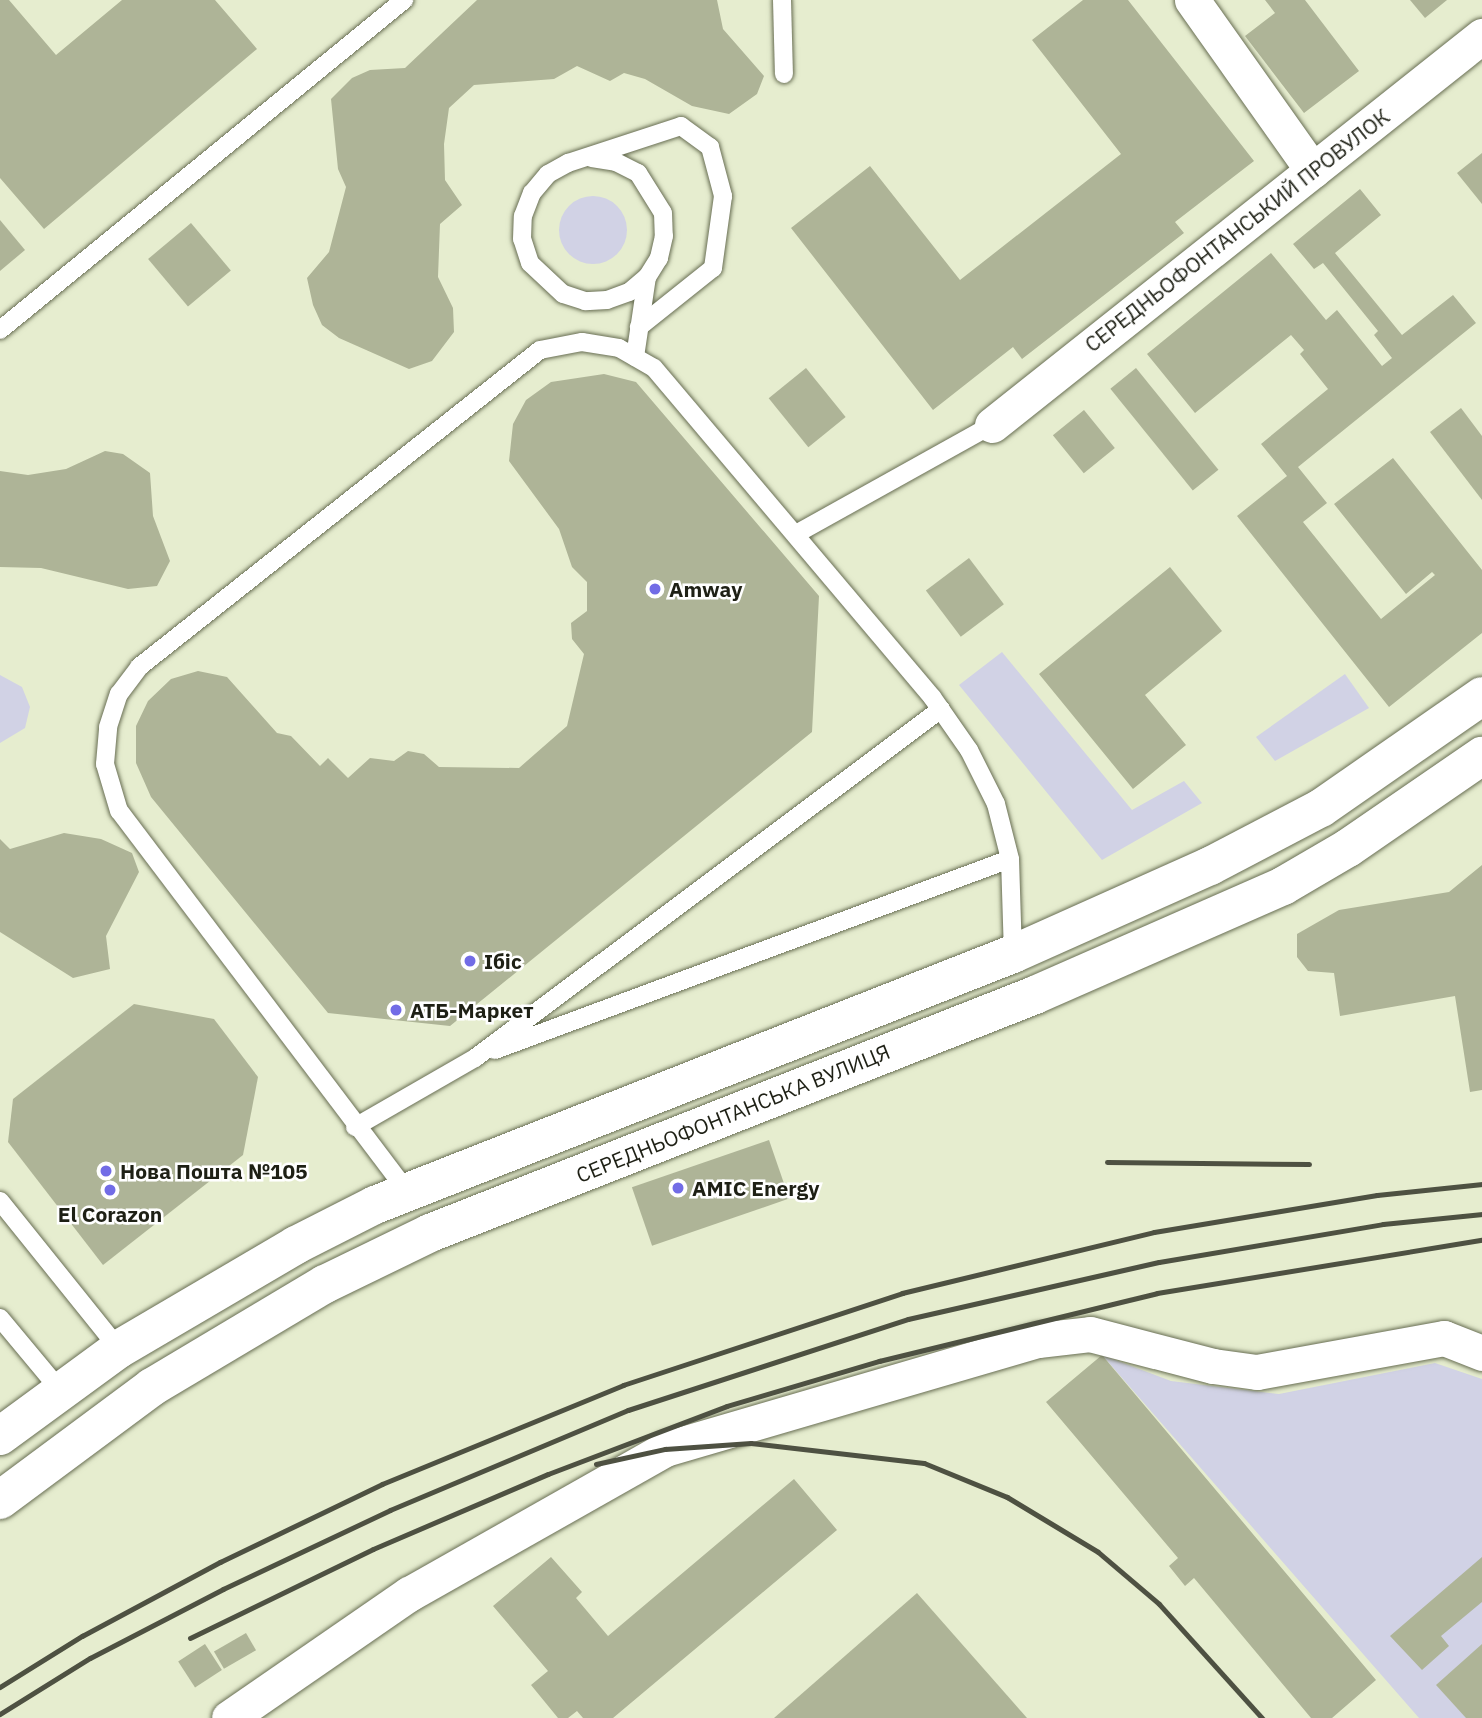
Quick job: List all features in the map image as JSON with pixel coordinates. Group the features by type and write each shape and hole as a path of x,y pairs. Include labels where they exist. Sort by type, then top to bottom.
{"main road":[{"path":"0,1436 118,1349 296,1245 406,1190 1013,954 1210,866 1321,808 1482,696"},
{"name":"СЕРЕДНЬОФОНТАНСЬКА ВУЛИЦЯ","path":"0,1500 152,1387 325,1284 430,1233 1035,995 1283,886 1348,848 1482,756"}],"street":[{"path":"1192,0 1313,171"},
{"name":"СЕРЕДНЬОФОНТАНСЬКИЙ ПРОВУЛОК","path":"992,425 1482,36"},
{"path":"229,1718 409,1594 666,1449 1038,1340 1090,1334 1213,1366 1257,1372 1444,1338 1482,1353"}],"lane":[{"path":"0,330 404,0"},
{"path":"782,0 784,74"},
{"path":"592,158 638,173 654,192 663,213 664,236 659,258 647,277 629,292 607,300 585,301 562,294 530,263 522,239 523,216 532,193 548,174 568,163 592,158 681,126 710,147 723,196 713,268 639,327"},
{"path":"635,357 647,277"},
{"path":"406,1190 355,1127 119,811 105,764 108,727 119,694 139,667 540,350 582,342 619,348 654,368 941,709 969,750 996,804 1010,859 1013,954"},
{"path":"796,534 992,425"},
{"path":"355,1127 475,1058 941,709"},
{"path":"475,1058 1010,859"},
{"path":"0,1201 118,1349"},
{"path":"0,1318 60,1390"}],"shaded area":[{"path":"593,196 606,198 617,206 625,217 625,243 617,254 606,262 593,264 580,262 569,254 561,243 559,230 561,217 569,206 580,198"},
{"path":"1002,652 1132,810 1184,781 1202,803 1102,860 959,685"},
{"path":"1345,674 1369,708 1275,761 1256,737"},
{"path":"0,675 22,687 30,707 25,728 0,743"},
{"path":"1102,1355 1171,1381 1279,1394 1435,1363 1482,1379 1482,1718 1419,1718"}],"building":[{"path":"0,0 9,0 56,55 122,0 215,0 257,49 44,229 0,178"},
{"path":"477,0 717,0 723,29 764,76 757,94 729,114 692,106 645,79 624,73 610,81 577,66 554,79 474,85 449,108 444,144 445,180 462,205 440,224 438,277 453,308 454,332 432,361 409,369 339,338 322,325 313,305 307,278 329,252 346,187 338,169 331,99 352,78 370,70 405,68"},
{"path":"1083,0 1128,0 1254,161 1175,222 1184,233 1022,359 1013,347 933,410 791,228 870,166 960,280 1121,154 1032,40"},
{"path":"1265,0 1305,0 1359,71 1304,113 1245,36 1275,13"},
{"path":"1410,0 1447,0 1425,18"},
{"path":"1482,153 1482,204 1457,173"},
{"path":"1360,189 1381,215 1335,253 1402,335 1453,295 1476,323 1298,467 1327,503 1303,522 1381,619 1435,575 1432,572 1406,594 1334,504 1393,458 1482,570 1482,633 1389,707 1237,516 1287,476 1261,444 1328,389 1300,354 1304,350 1291,335 1195,413 1147,354 1271,253 1326,320 1337,310 1382,366 1392,358 1374,335 1378,331 1323,263 1314,269 1293,244"},
{"path":"0,220 25,250 0,271"},
{"path":"191,223 231,270 188,306 148,259"},
{"path":"806,368 846,417 808,447 769,398"},
{"path":"1136,368 1218,470 1193,491 1110,389"},
{"path":"604,374 636,382 819,596 812,732 450,1026 328,1013 151,797 136,763 136,726 148,701 171,679 198,671 227,677 277,733 291,736 320,766 328,758 348,778 370,758 394,761 408,751 424,754 439,767 519,768 567,726 584,654 572,639 571,623 587,611 587,582 572,567 559,529 509,461 513,424 526,400 551,382"},
{"path":"1461,408 1482,436 1482,500 1430,432"},
{"path":"1084,410 1115,448 1084,473 1053,435"},
{"path":"105,451 123,454 150,473 153,516 170,561 157,586 128,589 41,568 0,567 0,471 28,475 66,469"},
{"path":"969,558 1004,604 961,637 926,590"},
{"path":"1170,567 1222,631 1145,695 1186,745 1133,789 1039,674"},
{"path":"64,833 101,839 132,853 139,872 106,936 110,969 73,978 0,932 0,839 10,849"},
{"path":"1482,865 1482,1090 1470,1092 1455,996 1340,1016 1334,973 1308,971 1297,957 1297,934 1339,910 1449,892"},
{"path":"134,1004 214,1019 258,1077 243,1155 103,1265 8,1142 13,1099"},
{"path":"769,1140 789,1199 652,1246 632,1187"},
{"path":"1102,1355 1376,1680 1332,1718 1311,1718 1194,1578 1185,1586 1169,1566 1178,1558 1046,1402"},
{"path":"794,1479 837,1530 613,1718 583,1718 577,1711 568,1718 558,1718 531,1685 548,1671 493,1606 551,1557 582,1592 576,1598 608,1636"},
{"path":"1482,1557 1482,1602 1441,1636 1449,1646 1422,1670 1390,1636"},
{"path":"917,1593 1027,1718 774,1718"},
{"path":"246,1633 256,1650 224,1669 214,1652"},
{"path":"205,1644 222,1670 195,1687 178,1661"},
{"path":"1482,1644 1482,1718 1466,1718 1436,1685"}],"railway":[{"path":"1107,1162 1309,1164"},
{"path":"0,1687 82,1636 220,1562 382,1484 623,1385 902,1293 1154,1232 1377,1195 1482,1184"},
{"path":"0,1714 90,1658 223,1589 390,1510 628,1410 908,1319 1159,1262 1383,1224 1482,1214"},
{"path":"190,1638 373,1549 548,1474 727,1406 879,1361 1157,1293 1482,1240"},
{"path":"596,1464 665,1449 751,1443 924,1463 1007,1497 1098,1552 1159,1604 1262,1718"}],"place":[{"name":"Amway","path":"655,589"},
{"name":"Ібіс","path":"470,961"},
{"name":"АТБ-Маркет","path":"396,1010"},
{"name":"Нова Пошта №105","path":"106,1171"},
{"name":"AMIC Energy","path":"678,1188"},
{"name":"El Corazon","path":"110,1190"}]}
